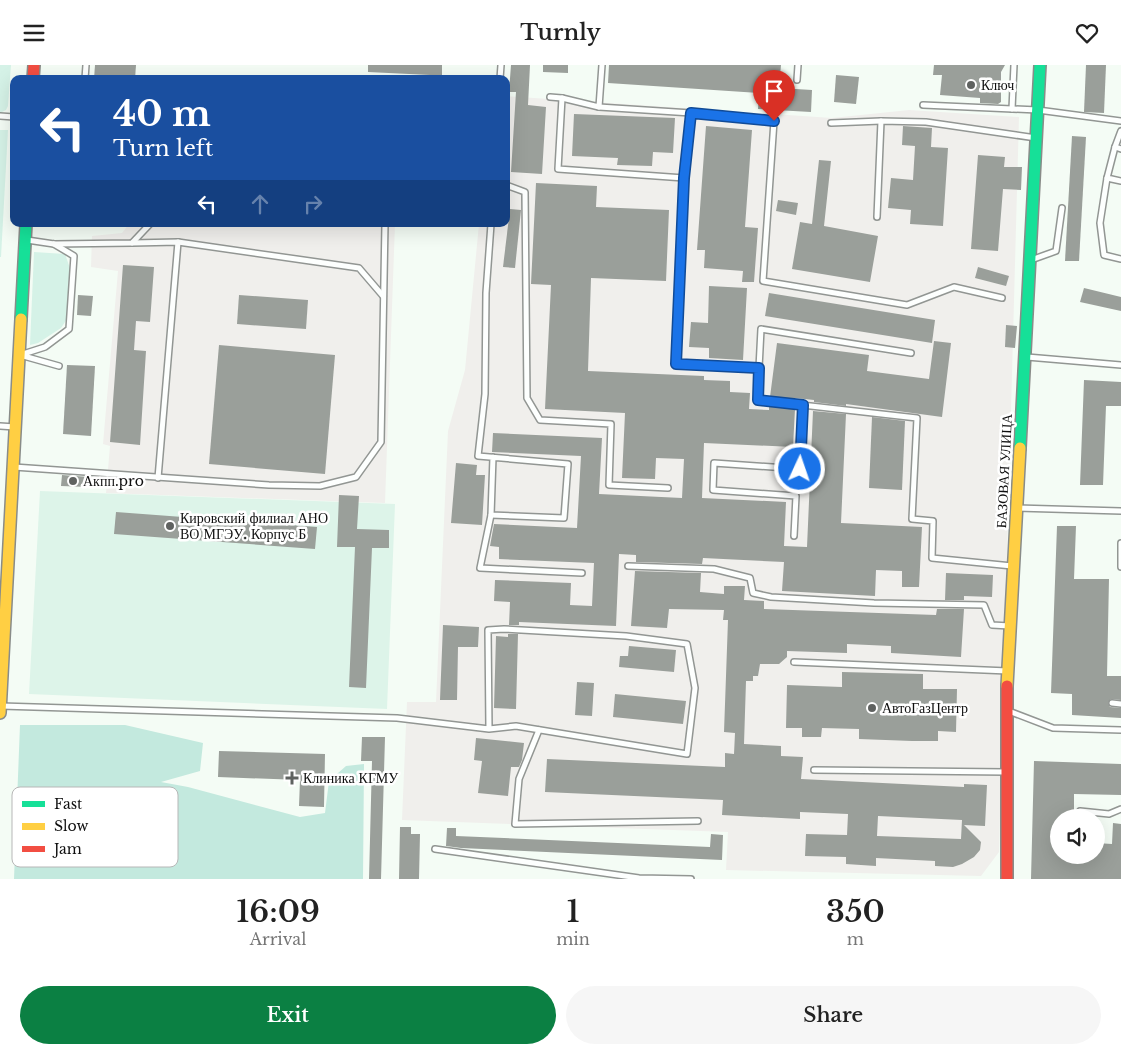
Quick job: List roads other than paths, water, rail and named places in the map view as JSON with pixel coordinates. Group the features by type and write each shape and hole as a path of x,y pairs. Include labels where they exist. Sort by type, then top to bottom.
{"street":[{"name":"БАЗОВАЯ УЛИЦА","path":"1007,879 1006,710 1040,65"},
{"path":"0,713 1,662 26,227"}],"lane":[{"path":"599,107 602,65"},
{"path":"797,80 798,65"},
{"path":"1012,109 1014,65"},
{"path":"550,97 599,107 774,121 763,281 907,305 954,287 1002,299"},
{"path":"562,98 558,169 684,178"},
{"path":"923,105 1038,111 1121,121"},
{"path":"691,113 684,178 676,364 759,368"},
{"path":"877,217 882,121"},
{"path":"831,123 926,122 1036,138"},
{"path":"1121,131 1118,148 1107,178 1100,223 1104,255 1121,259"},
{"path":"1107,178 1121,181"},
{"path":"510,187 525,193 527,398 540,420 611,424 610,485 668,488"},
{"path":"1030,260 1056,251 1062,209"},
{"path":"132,243 147,227"},
{"path":"13,467 158,478 320,486 356,477 381,442 385,227"},
{"path":"490,227 486,293 485,394 478,456 568,464 564,518 491,515"},
{"path":"25,240 54,244 178,241 359,268 383,297"},
{"path":"158,478 178,241"},
{"path":"20,355 45,347 70,329 74,256 54,244"},
{"path":"911,353 761,329 758,400 917,418 912,519 933,521 932,558 1014,566"},
{"path":"20,355 59,365"},
{"path":"1025,357 1121,365"},
{"path":"794,536 796,496 713,490 714,463 800,469 803,405"},
{"path":"0,426 15,427"},
{"path":"493,457 491,515 480,568 582,573"},
{"path":"1017,508 1121,511"},
{"path":"1121,543 1121,567"},
{"path":"628,566 714,569 750,578 753,593 771,597 874,603 984,605 992,625 1011,626"},
{"path":"0,706 397,718 489,729 516,726 686,754 695,688 687,644 626,636 504,629 488,630 489,729"},
{"path":"794,662 1008,671"},
{"path":"1112,703 1121,704"},
{"path":"1006,710 1053,728 1121,730"},
{"path":"539,730 519,779 515,824 698,821"},
{"path":"814,770 1006,771"},
{"path":"1105,814 1121,809"},
{"path":"435,849 639,878 691,879"}],"place":[{"name":"Ключ","path":"971,85"},
{"name":"Акпп.pro","path":"73,481"},
{"name":"Кировский филиал АНО ВО МГЭУ. Корпус Б","path":"170,526"},
{"name":"АвтоГазЦентр","path":"872,708"},
{"name":"Клиника КГМУ","path":"292,778"}]}
